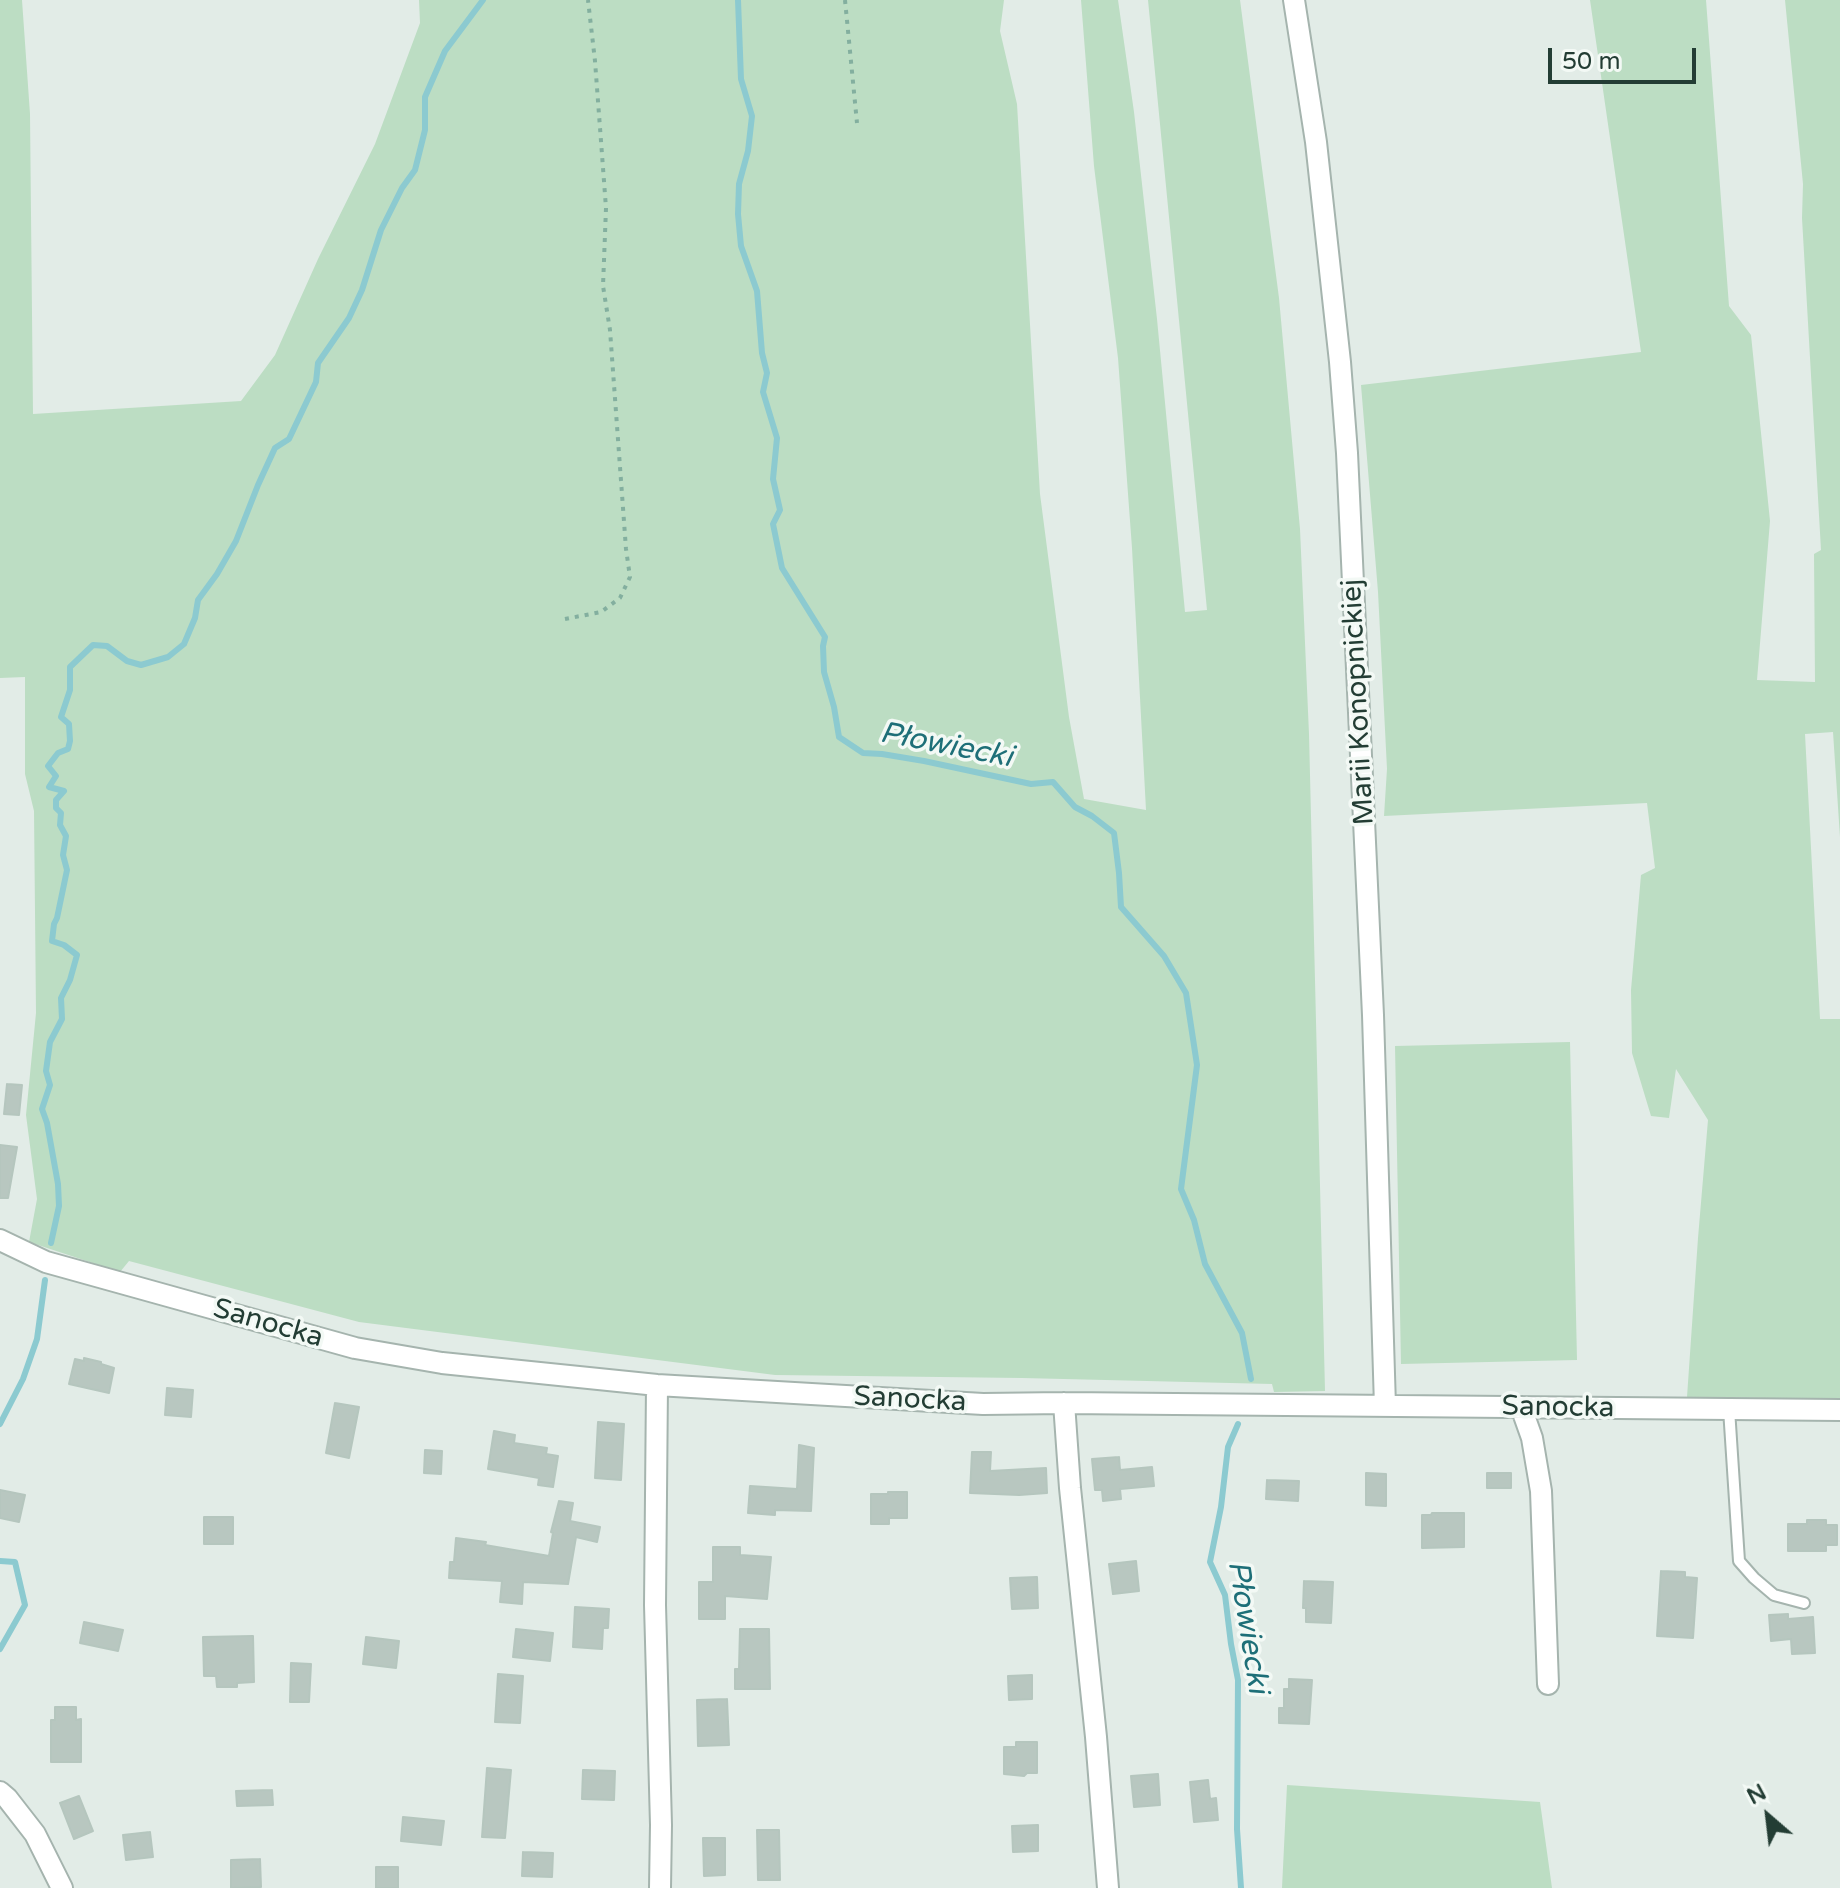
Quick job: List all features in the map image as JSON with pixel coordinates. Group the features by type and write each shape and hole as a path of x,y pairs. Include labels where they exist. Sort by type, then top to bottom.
{"street":[{"name":"Marii Konopnickiej","path":"1294,0 1318,157 1347,453 1373,1015 1385,1406"},
{"name":"Sanocka","path":"0,1240 46,1262 355,1348 442,1363 657,1385 983,1404 1840,1410"},
{"path":"657,1385 655,1605 660,1888"},
{"path":"1064,1403 1108,1888"},
{"path":"1521,1407 1532,1438 1541,1491 1548,1684"},
{"path":"0,1792 35,1834 62,1888"}],"lane":[{"path":"1729,1409 1739,1561 1774,1595 1804,1603"}],"path":[{"path":"565,619 601,612 620,598 630,577 610,330 603,286 606,208 588,0"},
{"path":"845,0 857,123"}],"green space":[{"path":"0,0 22,0 30,114 33,414 241,401 275,355 375,144 420,23 419,0 1004,0 1000,31 1017,104 1040,494 1069,717 1084,799 1146,810 1118,358 1094,166 1081,0 1118,0 1157,319 1185,612 1207,610 1148,0 1240,0 1279,298 1300,529 1309,734 1325,1391 1274,1392 1272,1384 775,1375 359,1322 129,1261 120,1272 29,1242 37,1199 26,1115 36,1013 34,811 25,774 25,677 0,678"},
{"path":"1590,0 1706,0 1729,306 1751,335 1770,521 1757,680 1815,682 1814,554 1821,550 1802,218 1803,184 1785,0 1840,0 1840,837 1833,732 1805,734 1820,1019 1840,1019 1840,1399 1687,1397 1708,1120 1676,1069 1669,1118 1651,1116 1632,1053 1631,990 1641,875 1655,868 1647,803 1384,816 1387,769 1378,592 1361,385 1641,352"},
{"path":"1570,1042 1577,1360 1401,1364 1395,1046"},
{"path":"1287,1785 1540,1802 1552,1888 1282,1888"}],"building":[{"path":"7,1084 22,1085 19,1115 4,1114"},
{"path":"0,1145 17,1147 8,1198 0,1198"},
{"path":"84,1358 114,1368 109,1393 69,1384 75,1359 84,1361"},
{"path":"167,1388 193,1390 191,1417 165,1415"},
{"path":"335,1403 359,1407 349,1458 326,1453"},
{"path":"598,1422 624,1424 621,1480 595,1478"},
{"path":"494,1431 515,1435 514,1443 547,1448 546,1454 558,1456 553,1487 538,1485 539,1478 488,1469"},
{"path":"799,1445 814,1448 811,1511 775,1510 775,1515 748,1513 750,1486 797,1489"},
{"path":"425,1450 442,1451 441,1474 424,1473"},
{"path":"972,1452 991,1452 990,1471 1046,1468 1047,1493 970,1493"},
{"path":"1119,1457 1120,1470 1152,1467 1154,1486 1120,1489 1121,1499 1103,1501 1102,1490 1095,1490 1092,1459"},
{"path":"1366,1473 1386,1474 1386,1506 1366,1505"},
{"path":"1487,1473 1511,1473 1511,1488 1487,1488"},
{"path":"1267,1480 1299,1481 1298,1501 1266,1499"},
{"path":"0,1490 25,1495 19,1522 0,1518"},
{"path":"907,1492 907,1518 889,1518 889,1524 871,1524 871,1494"},
{"path":"559,1501 573,1503 570,1521 600,1527 597,1542 576,1537 568,1584 523,1582 522,1604 500,1602 502,1581 449,1578 456,1538 549,1556"},
{"path":"1464,1513 1464,1547 1422,1548 1422,1515"},
{"path":"204,1517 233,1517 233,1544 204,1544"},
{"path":"1807,1520 1826,1520 1826,1525 1837,1525 1837,1545 1826,1545 1826,1551 1788,1551 1788,1524 1807,1524"},
{"path":"713,1547 740,1547 740,1555 771,1557 767,1599 725,1596 725,1619 699,1619 699,1582 713,1582"},
{"path":"1136,1561 1139,1591 1113,1594 1109,1564"},
{"path":"1661,1571 1685,1572 1685,1577 1697,1578 1693,1638 1657,1636"},
{"path":"1037,1577 1038,1608 1012,1609 1010,1578"},
{"path":"1304,1581 1333,1582 1331,1623 1306,1622"},
{"path":"575,1607 609,1609 608,1628 603,1628 602,1649 573,1647"},
{"path":"1788,1614 1788,1619 1813,1617 1815,1653 1792,1654 1791,1639 1771,1641 1769,1615"},
{"path":"84,1622 123,1630 118,1651 80,1643"},
{"path":"516,1629 553,1633 550,1661 513,1657"},
{"path":"740,1629 769,1629 770,1689 735,1689"},
{"path":"253,1636 254,1682 237,1683 237,1687 217,1687 216,1676 204,1676 203,1637"},
{"path":"366,1637 399,1641 396,1668 363,1664"},
{"path":"291,1663 311,1664 309,1702 290,1702"},
{"path":"498,1674 523,1676 520,1723 495,1722"},
{"path":"1032,1675 1032,1699 1009,1700 1008,1676"},
{"path":"1289,1679 1312,1680 1309,1724 1279,1723 1279,1708 1284,1708 1284,1689 1289,1689"},
{"path":"727,1699 729,1745 698,1746 697,1700"},
{"path":"55,1707 76,1707 76,1720 81,1719 81,1762 51,1762 51,1720 55,1720"},
{"path":"1016,1742 1037,1742 1037,1773 1024,1776 1004,1774 1004,1747 1016,1747"},
{"path":"487,1768 511,1770 505,1838 482,1837"},
{"path":"583,1770 615,1771 614,1800 582,1799"},
{"path":"1158,1774 1160,1805 1134,1807 1131,1776"},
{"path":"1208,1780 1210,1799 1216,1798 1218,1820 1194,1822 1190,1782"},
{"path":"272,1790 273,1805 237,1806 236,1791"},
{"path":"79,1796 93,1831 74,1839 60,1803"},
{"path":"403,1817 444,1821 441,1845 401,1841"},
{"path":"1038,1825 1038,1851 1013,1852 1012,1826"},
{"path":"757,1830 779,1830 780,1880 758,1880"},
{"path":"150,1832 153,1857 126,1860 123,1835"},
{"path":"703,1838 725,1838 725,1875 704,1876"},
{"path":"523,1852 553,1853 552,1877 522,1876"},
{"path":"260,1859 261,1887 231,1888 231,1860"},
{"path":"376,1867 398,1867 398,1888 376,1888"}],"waterway":[{"path":"51,1243 59,1206 58,1184 42,1109 50,1085 46,1071 50,1042 62,1019 61,998 77,955 52,941 67,870 63,855 66,836 60,825 61,813 56,808 56,800 64,791 49,787 56,776 48,766 58,753 68,749 70,741 69,724 61,717 70,690 70,667 93,645 107,646 127,661 141,665 168,657 184,644 195,618 198,600 236,541 275,448 289,439 316,382 318,363 349,318 362,290 381,230 402,188 415,170 425,130 425,97 445,51 483,0"},
{"name":"Płowiecki","path":"738,0 741,79 752,116 748,151 739,184 738,214 741,246 757,291 762,353 767,373 763,392 777,438 773,479 780,510 773,524 782,568 825,637 824,672 839,737 863,753 924,761 1031,784 1053,782 1075,807 1114,833 1121,907 1164,956 1186,993 1197,1065 1181,1189 1194,1220 1205,1264 1242,1333 1251,1379"},
{"path":"0,1424 23,1379 37,1339 45,1280"},
{"name":"Płowiecki","path":"1238,1424 1228,1447 1210,1562 1225,1595 1238,1680 1237,1829 1241,1888"},
{"path":"0,1561 15,1562 25,1605 0,1649"}]}
